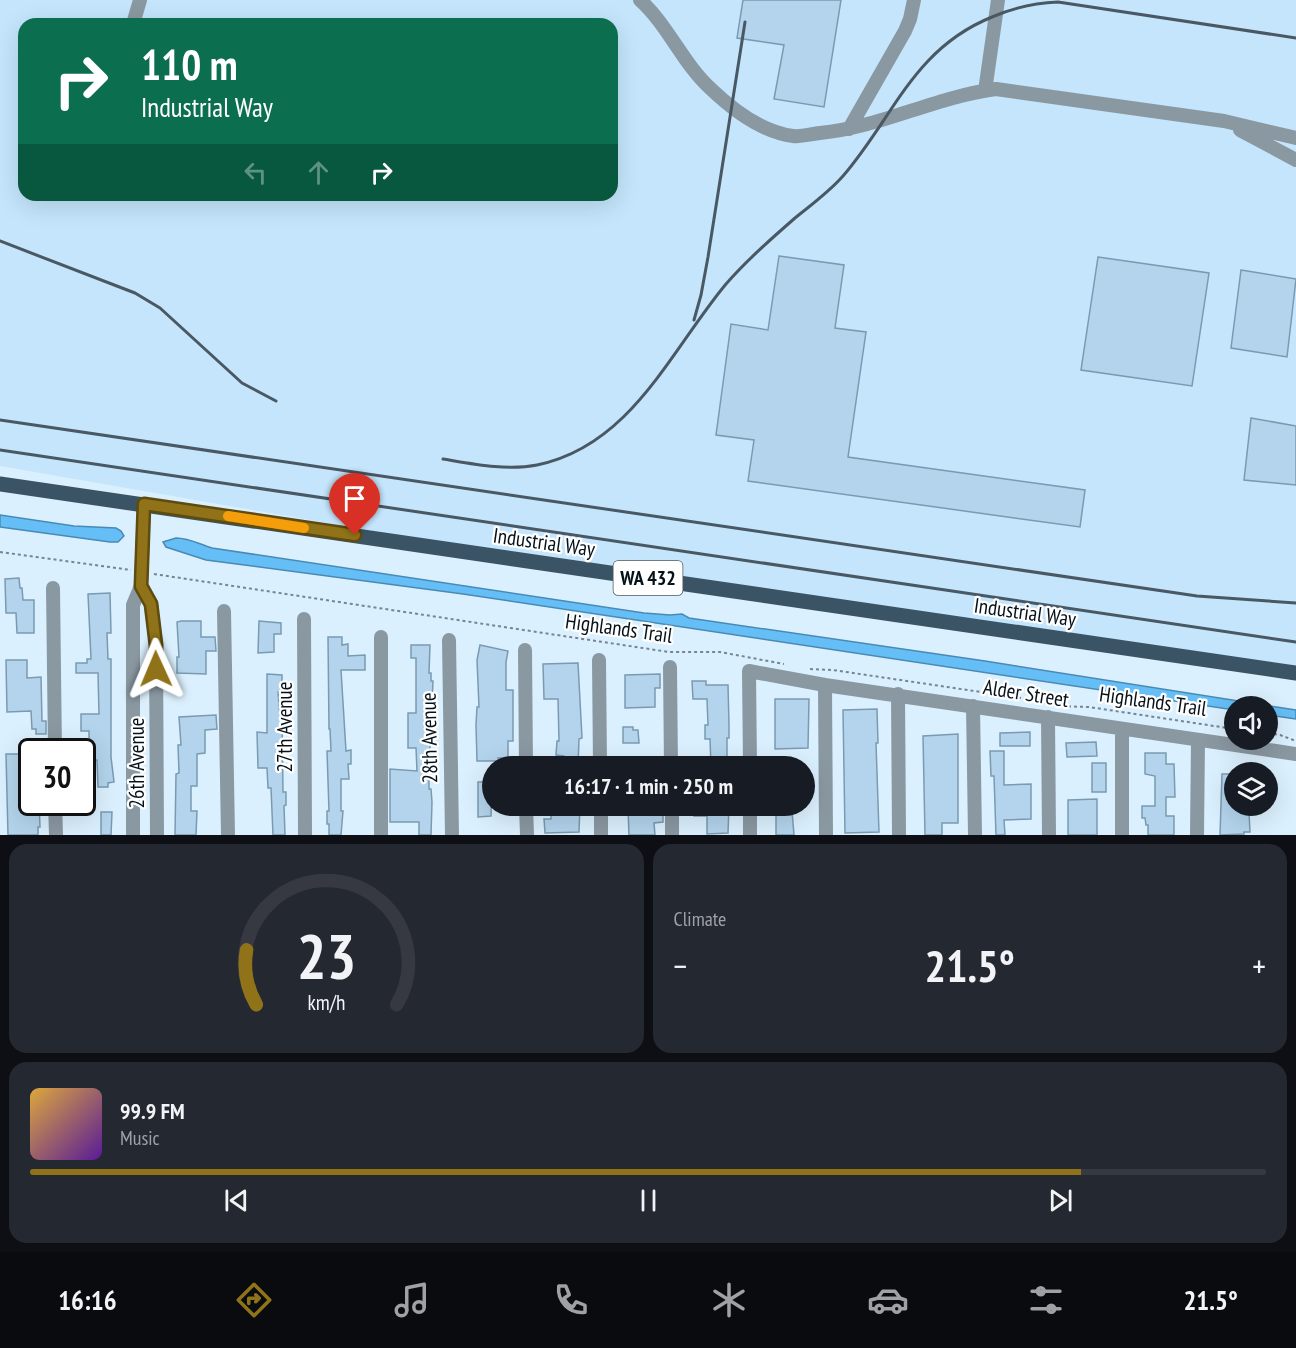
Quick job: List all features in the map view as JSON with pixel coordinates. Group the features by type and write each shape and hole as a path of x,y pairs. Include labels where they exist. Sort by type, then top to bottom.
{"main road":[{"name":"Industrial Way","path":"0,484 1296,673"}],"street":[{"path":"135,18 140,0"},
{"path":"640,0 652,6 708,87 732,108 765,128 793,136 871,125 967,93 996,89 1224,121 1296,138"},
{"path":"849,129 905,31 914,0"},
{"path":"984,91 998,0"},
{"path":"1224,121 1296,160"},
{"name":"26th Avenue","path":"133,835 133,604 142,579 144,504"},
{"name":"26th Avenue","path":"142,579 151,604 156,645 157,835"},
{"path":"53,588 55,738"},
{"path":"224,611 228,835"},
{"name":"27th Avenue","path":"304,619 305,835"},
{"path":"381,637 381,835"},
{"name":"28th Avenue","path":"448,640 452,835"},
{"path":"525,650 526,756"},
{"path":"599,660 600,756"},
{"path":"670,668 671,756"},
{"name":"Alder Street","path":"750,756 749,671 825,685 1296,754"},
{"path":"825,685 826,835"},
{"path":"898,694 899,835"},
{"path":"973,705 975,835"},
{"path":"1048,717 1049,835"},
{"path":"1122,729 1122,835"},
{"path":"1197,835 1198,740"},
{"path":"55,816 56,835"},
{"path":"526,816 527,835"},
{"path":"601,816 601,835"},
{"path":"672,816 672,835"},
{"path":"750,816 750,835"}],"path":[{"name":"Highlands Trail","path":"0,552 142,579 669,652 720,652 785,665"},
{"name":"Highlands Trail","path":"800,669 833,669 1028,699 1056,706 1089,707 1224,727"},
{"path":"1278,735 1296,741"}],"shaded area":[{"path":"0,0 1296,0 1296,672 637,577 0,466"}],"water":[{"path":"0,515 74,526 116,528 124,536 118,542 110,542 0,527"},
{"path":"181,538 212,548 644,613 682,614 689,618 985,661 1224,699 1224,708 463,594 206,560 166,547 163,542"},
{"path":"1278,707 1296,710 1296,719 1278,716"}],"building":[{"path":"743,0 841,0 824,107 774,99 784,45 737,38"},
{"path":"779,256 844,265 835,328 866,332 848,457 1085,490 1080,527 748,481 754,440 716,435 731,324 768,330"},
{"path":"1098,257 1209,273 1192,386 1081,370"},
{"path":"1241,270 1296,279 1287,357 1231,348"},
{"path":"1251,418 1296,426 1296,485 1244,480"},
{"path":"19,578 23,600 34,600 34,633 17,633 16,613 6,613 5,579"},
{"path":"110,593 111,633 107,633 108,659 111,659 111,757 114,782 108,783 108,787 98,787 96,738 89,738 89,731 81,731 81,714 99,714 98,673 76,673 76,663 87,663 87,659 91,659 88,594"},
{"path":"201,621 201,637 215,637 216,651 206,651 206,674 177,673 177,657 179,657 177,622"},
{"path":"259,621 281,623 281,634 274,634 274,652 258,653"},
{"path":"328,637 342,637 342,645 348,644 348,656 365,655 365,670 341,670 346,751 351,750 351,764 348,764 349,779 341,779 341,811 343,811 341,835 329,835 329,824 327,824 327,811 329,811 327,751 331,751"},
{"path":"411,645 430,645 429,673 433,681 429,766 429,789 431,789 432,802 431,835 419,835 419,822 390,822 390,769 417,771 416,748 408,748 408,713 416,713 416,658 411,658"},
{"path":"480,645 508,651 506,690 513,690 513,741 508,741 508,756 482,756 482,761 477,761 476,725 477,707 479,707 477,660"},
{"path":"6,660 27,660 27,678 41,677 42,721 46,721 46,734 36,734 36,729 32,729 31,711 7,712"},
{"path":"578,663 582,738 579,739 578,756 556,755 557,741 559,741 558,699 544,699 543,664"},
{"path":"267,674 282,675 282,692 278,692 280,717 282,717 283,792 286,792 285,835 273,835 271,788 268,788 267,768 258,768 257,732 267,733"},
{"path":"660,674 660,688 655,688 655,707 625,708 625,675"},
{"path":"692,681 706,681 706,685 728,685 727,756 711,756 710,739 705,739 705,725 708,725 707,699 693,699"},
{"path":"775,699 809,699 808,748 775,749"},
{"path":"877,709 879,832 845,833 843,710"},
{"path":"216,715 217,729 205,730 205,753 197,754 197,786 191,786 191,811 197,811 196,835 175,835 176,774 179,773 178,745 181,745 179,717"},
{"path":"623,727 633,727 633,730 638,730 639,743 623,743"},
{"path":"1030,732 1030,746 1000,746 1000,733"},
{"path":"958,734 958,823 942,823 942,835 925,835 923,736"},
{"path":"1096,742 1097,756 1067,757 1066,743"},
{"path":"990,751 1004,751 1004,785 1031,784 1031,819 1004,820 1005,835 996,835 994,776 991,776"},
{"path":"1145,753 1166,753 1166,764 1174,764 1175,797 1166,797 1166,816 1174,816 1174,835 1148,835 1148,825 1146,825 1145,818 1142,818 1142,806 1155,806 1155,776 1145,774"},
{"path":"6,754 18,754 18,816 40,816 40,827 38,827 38,835 8,835"},
{"path":"1092,763 1106,763 1106,792 1092,792"},
{"path":"1222,774 1224,774 1224,816 1249,816 1250,832 1220,835"},
{"path":"478,782 482,782 482,816 491,816 478,817"},
{"path":"1097,799 1097,835 1068,835 1068,800"},
{"path":"101,812 112,812 111,835 101,835"},
{"path":"551,816 580,816 579,832 545,833 544,819 551,819"},
{"path":"628,816 663,816 663,822 654,823 655,835 629,835"},
{"path":"707,816 729,816 728,833 707,834"},
{"path":"776,816 792,816 794,835 776,835"}],"railway":[{"path":"443,459 490,466 526,467 570,454 598,438 624,417 646,392 734,275 843,176 861,154 907,86 924,66 943,47 965,31 992,17 1025,6 1058,2 1296,38"},
{"path":"694,320 708,257 745,22"},
{"path":"0,241 135,293 160,308 242,383 276,401"},
{"path":"0,420 1197,596 1296,603"},
{"path":"0,450 1296,642"}],"slow traffic":[{"path":"228,516 304,528"}],"route":[{"path":"156,669 156,645 151,604 141,586 144,504 355,535"}]}
